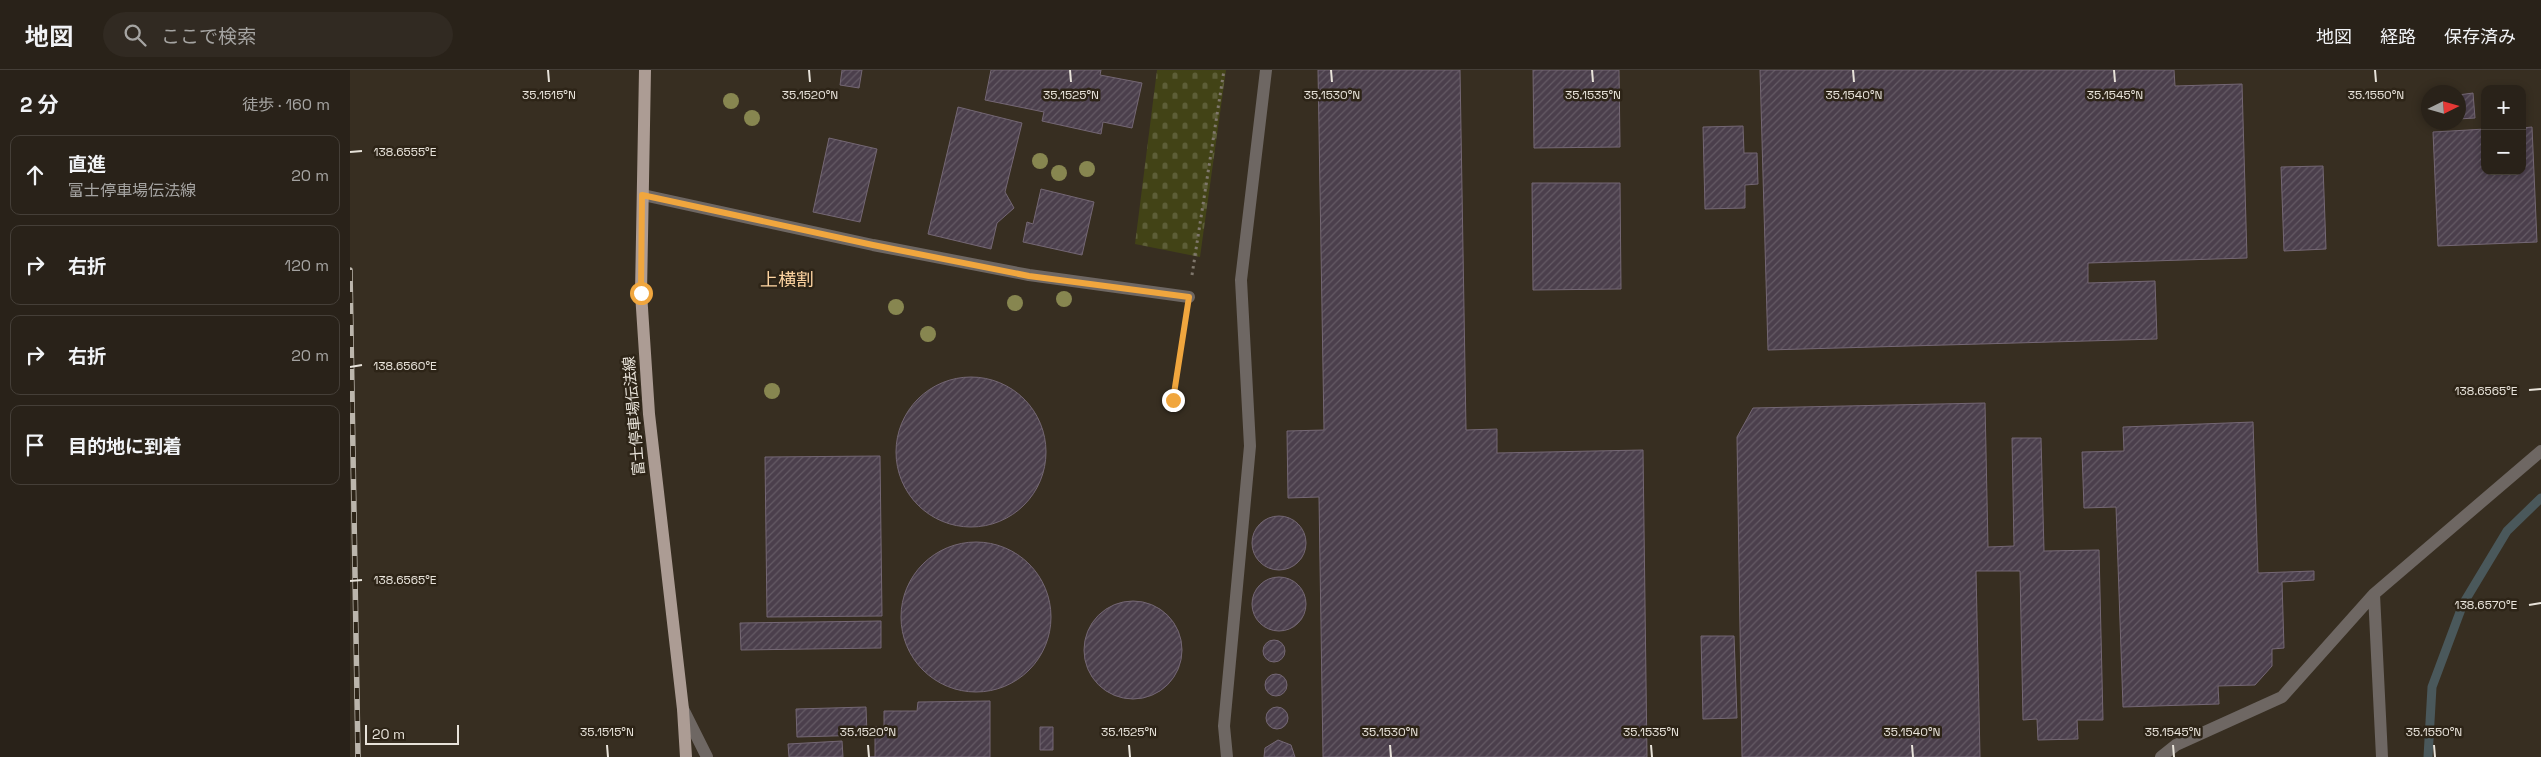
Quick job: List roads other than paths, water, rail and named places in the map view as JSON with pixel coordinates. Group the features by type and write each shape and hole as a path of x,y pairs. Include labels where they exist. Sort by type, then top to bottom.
{"main road":[{"name":"富士停車場伝法線","path":"645,70 641,293 649,414 683,709 686,757"}],"street":[{"path":"1227,757 1224,726 1250,446 1241,280 1266,70"},
{"path":"642,195 873,245 1029,276 1189,297"},
{"path":"2161,757 2176,745 2282,697 2374,594 2541,451"},
{"path":"2374,594 2382,757"},
{"path":"683,709 707,757"}],"waterway":[{"path":"2428,757 2432,687 2463,604 2507,531 2541,498"}],"railway":[{"path":"350,270 358,757"}],"district":[{"name":"上横割","path":"787,280"}]}
